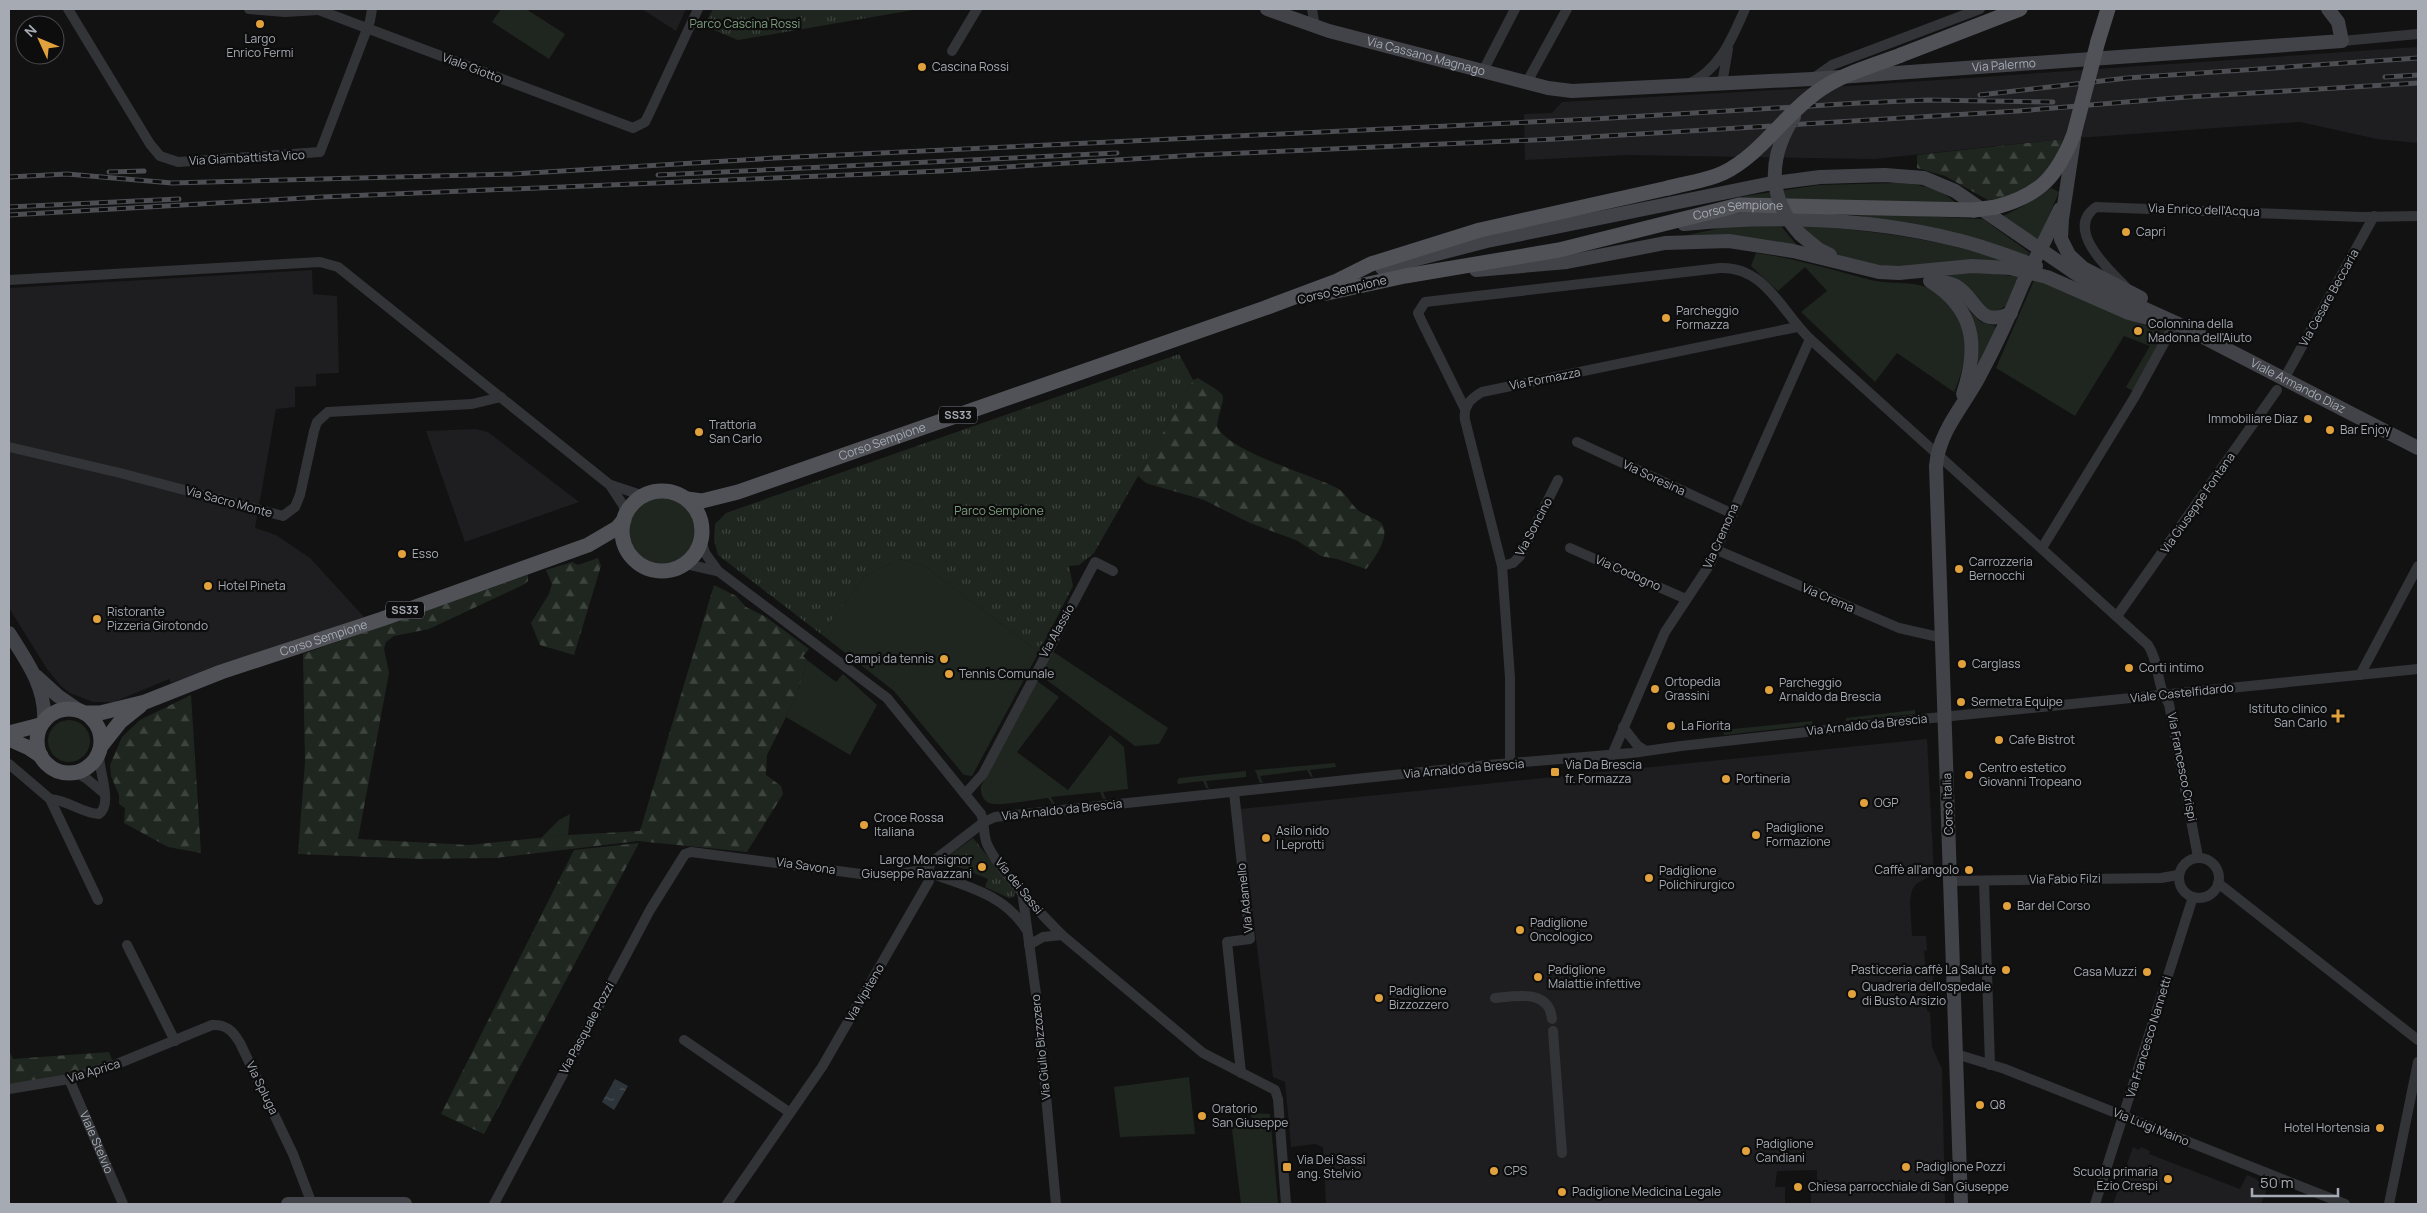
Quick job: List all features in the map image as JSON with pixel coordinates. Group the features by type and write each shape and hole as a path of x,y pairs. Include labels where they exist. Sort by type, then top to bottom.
{"main road":[{"name":"Corso Sempione","path":"725,496 1265,308 1337,282 1371,264 1480,230 1706,179 1735,166 1802,104 1831,83 2020,9"},
{"name":"Corso Sempione","path":"1265,308 1405,276 1559,250 1658,226 1719,208 1749,204 1974,210 1996,207 2026,196 2048,180 2064,159 2074,134 2108,9"},
{"path":"2328,9 2338,22 2342,41"},
{"name":"Via Cassano Magnago","path":"1278,11 1315,27 1483,71 1564,91 1590,92"},
{"name":"Via Palermo","path":"1590,92 1812,79 2342,41"},
{"path":"1802,104 1782,135 1774,168 1776,189 1781,206 1800,234 1818,249 1860,268"},
{"path":"2074,134 2068,189 2062,219 2061,239 2064,248 2074,262 2131,292 2164,312 2178,324"},
{"path":"1337,282 1487,241 1767,184 1820,178 1906,176 1924,178 1947,186 2016,231 2082,279 2178,324"},
{"path":"1958,409 1978,379 2011,313 2023,283 2068,189"},
{"path":"1658,226 1744,218 1862,224 1952,238 2051,272 2129,313"},
{"path":"1405,276 1568,262 1646,246 1699,241 1729,241 1765,246 1879,272 1962,266 2010,268 2055,280 2129,313 2158,322 2178,324"},
{"path":"1899,272 1956,286 1980,313 1988,317 2004,316 2011,313"},
{"path":"1930,281 1941,288 1958,304 1966,318 1971,334 1969,374 1958,409"},
{"name":"Viale Armando Diaz","path":"2178,324 2279,388 2418,448"},
{"name":"Corso Italia","path":"1958,409 1940,444 1937,456 1937,528 1943,638 1961,1204"},
{"name":"SS33","path":"588,545 617,528 633,504 644,496 658,491 673,493 687,500 702,501 725,496"},
{"path":"702,525 725,496"},
{"path":"686,564 696,553 701,540 702,525 697,511 687,500"},
{"path":"625,518 623,536 628,551"},
{"name":"Corso Sempione","path":"82,711 115,710 145,702 221,672 382,619 588,545"},
{"name":"SS33","path":"588,545 614,546 628,551 639,564 654,570 670,570 686,564"},
{"path":"9,633 35,676 44,703 42,723 37,741 41,756"},
{"path":"9,739 29,748 41,756 53,769 61,772 75,772 87,768 100,751 99,728 82,711 58,696 35,676"},
{"name":"Corso Sempione","path":"100,751 120,722 145,702"},
{"path":"9,733 42,723 57,710 82,711"},
{"path":"288,1204 405,1204"}],"street":[{"name":"Via Giambattista Vico","path":"68,9 150,144 160,156 178,162 320,152 367,27"},
{"name":"Viale Giotto","path":"249,9 285,12 317,9 626,127 633,128 645,122 698,9"},
{"path":"367,27 372,9"},
{"path":"952,51 977,9"},
{"path":"1312,9 1315,27"},
{"path":"1483,71 1516,9"},
{"path":"1527,82 1567,9"},
{"path":"1680,86 1695,81 1707,72 1730,41 1745,9"},
{"path":"1812,79 1832,65 1980,9"},
{"name":"Via Palermo","path":"2342,41 2418,34"},
{"path":"1722,84 1730,41"},
{"name":"Via Enrico dell'Acqua","path":"2131,292 2090,247 2086,234 2086,222 2091,211 2096,207 2418,216"},
{"name":"Via Cesare Beccaria","path":"2279,388 2374,216"},
{"path":"9,280 320,262 338,267 610,485 623,504 625,518"},
{"path":"1510,764 1510,678 1502,566 1466,420 1465,409 1418,313 1425,302 1728,268 1741,270 1760,282 1785,307 1797,327 1937,456"},
{"path":"2042,548 2134,398 2169,334 2178,324"},
{"name":"Via Formazza","path":"1465,409 1474,397 1482,392 1797,327"},
{"name":"Via Cremona","path":"1612,755 1665,632 1705,573 1717,550 1731,513 1810,339"},
{"name":"Via Giuseppe Fontana","path":"2117,616 2279,388"},
{"name":"Via Sacro Monte","path":"9,447 120,473 283,516 295,507 314,431 323,415 338,411 472,404 501,397"},
{"name":"Via Soresina","path":"1577,442 1731,513"},
{"name":"Via Francesco Crispi","path":"1937,456 1957,471 2150,648 2162,695 2169,704 2198,857"},
{"name":"Via Soncino","path":"1502,566 1513,563 1518,559 1558,480"},
{"path":"610,485 644,496"},
{"name":"Via dei Sassi","path":"701,540 705,553 718,571 887,698 965,794 984,822 988,846 1022,890 1062,935 1203,1053 1276,1092 1286,1204"},
{"name":"Via Codogno","path":"1570,548 1686,599"},
{"name":"Via Crema","path":"1717,550 1899,628 1943,638"},
{"name":"Via Alassio","path":"965,794 983,774 1095,562 1113,571"},
{"name":"Via dei Sassi","path":"686,564 718,571"},
{"path":"2360,675 2418,566"},
{"name":"Viale Castelfidardo","path":"1945,718 2418,669"},
{"name":"Via Arnaldo da Brescia","path":"984,822 993,818 1632,753 1681,746 1945,718"},
{"path":"1623,727 1638,746 1646,751"},
{"path":"50,799 62,800 92,814 99,814 106,806 99,769 100,751"},
{"path":"9,764 50,799 98,900"},
{"path":"75,772 105,794"},
{"name":"Via Adamello","path":"1234,792 1250,939 1227,942 1241,1073"},
{"path":"984,822 932,862 927,869 933,874 995,898 1014,901 1022,890"},
{"name":"Via Savona","path":"685,854 691,852 861,874 894,875 927,869"},
{"name":"Via Pasquale Pozzi","path":"494,1204 650,910 685,854"},
{"path":"2198,857 2205,858 2216,866 2219,873 2218,883 2210,895 2203,898 2193,897 2182,889 2178,875 2185,862 2198,857"},
{"name":"Via Vipiteno","path":"727,1204 822,1067 929,881 927,869"},
{"name":"Via Fabio Filzi","path":"1950,881 2161,878 2178,875"},
{"path":"1984,881 1990,1065"},
{"path":"2218,883 2418,1040"},
{"name":"Via Giulio Bizzozero","path":"1022,890 1038,1009 1056,1204"},
{"name":"Via Francesco Nannetti","path":"2095,1204 2193,897"},
{"path":"995,898 1010,909 1027,930"},
{"path":"1029,945 1043,937 1062,935"},
{"path":"127,945 175,1041"},
{"path":"1495,998 1524,995 1538,998 1548,1005 1552,1019"},
{"name":"Via Spluga","path":"175,1041 193,1032 218,1025 224,1025 234,1033 293,1154 311,1204"},
{"path":"1553,1031 1562,1153"},
{"path":"684,1040 789,1112"},
{"name":"Via Aprica","path":"9,1089 69,1079 128,1061 175,1041"},
{"name":"Via Luigi Maino","path":"1956,1054 2124,1116 2345,1204"},
{"path":"2389,1204 2418,1062"},
{"name":"Viale Stelvio","path":"69,1079 123,1204"}],"shaded area":[{"path":"642,9 686,9 676,31"},
{"path":"2418,47 2418,143 2377,139 2300,122 2063,139 1875,159 1628,155 1525,160 1524,114 1552,113 1562,102 1865,85"},
{"path":"312,270 313,294 337,296 339,373 316,374 316,386 295,387 295,407 276,409 255,528 276,535 310,558 364,617 171,683 169,679 114,702 93,702 70,693 61,686 47,669 9,608 9,288"},
{"path":"476,429 488,432 579,502 465,542 426,431"},
{"path":"1927,739 1934,874 1916,884 1912,890 1910,901 1912,936 1926,936 1927,950 1924,951 1926,973 1933,973 1934,987 1926,988 1927,1011 1930,1012 1932,1047 1942,1069 1945,1204 1811,1204 1811,1185 1817,1184 1817,1170 1777,1171 1775,1187 1785,1187 1785,1204 1326,1204 1323,1147 1315,1144 1291,1147 1285,1082 1273,1077 1240,809"},
{"name":"Scuola primaria Ezio Crespi","path":"2133,1147 2139,1150 2141,1147 2150,1151 2149,1154 2240,1189 2247,1175 2269,1184 2261,1204 2113,1204"}],"green space":[{"path":"501,9 526,9 565,34 549,59 492,22"},
{"name":"Parco Cascina Rossi","path":"713,9 919,9 738,40 704,26"},
{"path":"2063,139 2057,154 2043,175 2025,189 1999,199 1988,200 1945,176 1917,168 1917,155"},
{"path":"1898,183 1915,185 1939,192 1960,207 1738,199 1739,197 1819,185"},
{"path":"2051,188 2059,192 2038,241 2003,216 2023,206"},
{"path":"1857,213 1983,219 2030,253 2026,256 1967,236 1854,215"},
{"path":"1780,225 1800,249 1649,243 1726,227"},
{"path":"1798,225 1930,241 2007,261 1917,267 1870,264 1849,259 1831,251"},
{"path":"1756,253 1800,261 1871,280 1916,284 1931,289 1944,298 1954,308 1964,334 1963,364 1954,392 1897,353 1875,382 1801,312 1827,291 1805,267 1778,291 1751,266"},
{"path":"1978,272 2020,277 2009,304 1992,314 1944,275"},
{"path":"2035,278 2144,325 2166,330 2133,391 2126,387 2150,346 2124,336 2075,416 1996,368"},
{"path":"1970,312 1981,322 1995,326 1996,330 1978,366"},
{"name":"Parco Sempione","path":"1179,354 1193,380 1094,553 1079,565 1069,566 1073,586 1039,652 925,566 900,559 865,576 821,634 718,555 714,540 715,524 726,513"},
{"path":"1198,378 1221,393 1223,397 1217,426 1224,435 1252,453 1339,489 1359,511 1378,520 1382,524 1384,529 1383,541 1377,554 1366,569 1337,559 1321,556 1296,540 1250,523 1204,500 1146,483 1138,476 1193,380"},
{"path":"663,497 676,500 687,507 694,518 697,531 694,544 687,555 676,562 663,565 650,562 639,555 632,544 629,531 632,518 639,507 650,500"},
{"path":"598,558 601,566 574,655 540,645 531,623 549,594 552,584 546,570 572,562 578,565"},
{"name":"Tennis Comunale","path":"900,559 925,566 1039,652 972,776 964,775 894,691 821,634 865,576"},
{"path":"528,575 528,581 523,585 429,629 394,636 386,642 384,649 389,673 358,839 469,845 568,835 640,831 714,585 736,596 746,607 766,617 809,649 803,656 807,660 797,695 767,755 766,775 781,786 783,794 747,852 638,841 496,858 420,859 298,854 305,762 303,654"},
{"path":"1052,651 1168,728 1159,744 1135,746 1040,675"},
{"path":"807,660 836,682 843,674 877,705 850,755 786,717 797,695"},
{"path":"1037,681 1059,697 1017,752 1068,790 1110,735 1124,747 1128,789 1103,792 1106,799 1103,799 1100,792 1051,797 1055,804 1053,805 1048,798 1001,804 989,803 985,800 981,786"},
{"path":"191,695 201,853 168,847 124,823 125,808 119,804 119,795 111,776 110,765 122,737 140,720"},
{"path":"1915,710 1915,714 1846,721 1846,718"},
{"path":"73,720 81,723 87,729 90,741 87,753 81,759 65,762 57,759 51,753 48,737 51,729 57,723"},
{"path":"1812,721 1813,725 1724,735 1723,730"},
{"path":"1335,763 1336,767 1310,770 1313,777 1311,777 1307,770 1260,776 1263,783 1260,783 1255,770"},
{"path":"1246,771 1246,777 1206,781 1209,789 1206,788 1203,781 1178,784 1177,781 1179,778"},
{"path":"570,814 568,835 541,838 559,820"},
{"path":"973,838 1015,891 1014,897 1009,898 985,887 988,879 946,862 941,869 946,858"},
{"path":"639,843 484,1134 441,1114 574,850"},
{"path":"9,1050 13,1059 109,1052 113,1062 64,1076 9,1084"},
{"path":"1189,1077 1195,1134 1120,1137 1114,1087"},
{"path":"1251,1113 1270,1114 1278,1204 1241,1204 1231,1121 1251,1119"}],"water":[{"path":"615,1079 628,1086 614,1110 602,1102"}],"railway":[{"path":"1980,95 2127,78 2418,58"},
{"path":"2385,77 2418,75"},
{"path":"9,215 322,197 942,171 1197,155 1556,139 2018,111 2187,97 2418,83"},
{"path":"9,177 67,174 172,183 513,174 775,158 1594,119 1859,103 1928,100 2053,102"},
{"path":"658,175 1117,153"},
{"path":"109,172 144,171"},
{"path":"9,207 179,199"}],"place":[{"name":"Largo Enrico Fermi","path":"260,24"},
{"name":"Cascina Rossi","path":"922,67"},
{"name":"Capri","path":"2126,232"},
{"name":"Parcheggio Formazza","path":"1666,318"},
{"name":"Colonnina della Madonna dell'Aiuto","path":"2138,331"},
{"name":"Immobiliare Diaz","path":"2308,419"},
{"name":"Bar Enjoy","path":"2330,430"},
{"name":"Trattoria San Carlo","path":"699,432"},
{"name":"Esso","path":"402,554"},
{"name":"Carrozzeria Bernocchi","path":"1959,569"},
{"name":"Hotel Pineta","path":"208,586"},
{"name":"Ristorante Pizzeria Girotondo","path":"97,619"},
{"name":"Campi da tennis","path":"944,659"},
{"name":"Carglass","path":"1962,664"},
{"name":"Corti intimo","path":"2129,668"},
{"name":"Tennis Comunale","path":"949,674"},
{"name":"Ortopedia Grassini","path":"1655,689"},
{"name":"Parcheggio Arnaldo da Brescia","path":"1769,690"},
{"name":"Sermetra Equipe","path":"1961,702"},
{"name":"Istituto clinico San Carlo","path":"2338,716"},
{"name":"La Fiorita","path":"1671,726"},
{"name":"Cafe Bistrot","path":"1999,740"},
{"name":"Via Da Brescia fr. Formazza","path":"1555,772"},
{"name":"Centro estetico Giovanni Tropeano","path":"1969,775"},
{"name":"Portineria","path":"1726,779"},
{"name":"OGP","path":"1864,803"},
{"name":"Croce Rossa Italiana","path":"864,825"},
{"name":"Padiglione Formazione","path":"1756,835"},
{"name":"Asilo nido I Leprotti","path":"1266,838"},
{"name":"Largo Monsignor Giuseppe Ravazzani","path":"982,867"},
{"name":"Caffè all'angolo","path":"1969,870"},
{"name":"Padiglione Polichirurgico","path":"1649,878"},
{"name":"Bar del Corso","path":"2007,906"},
{"name":"Padiglione Oncologico","path":"1520,930"},
{"name":"Pasticceria caffè La Salute","path":"2006,970"},
{"name":"Casa Muzzi","path":"2147,972"},
{"name":"Padiglione Malattie infettive","path":"1538,977"},
{"name":"Quadreria dell'ospedale di Busto Arsizio","path":"1852,994"},
{"name":"Padiglione Bizzozzero","path":"1379,998"},
{"name":"Q8","path":"1980,1105"},
{"name":"Oratorio San Giuseppe","path":"1202,1116"},
{"name":"Hotel Hortensia","path":"2380,1128"},
{"name":"Padiglione Candiani","path":"1746,1151"},
{"name":"Via Dei Sassi ang. Stelvio","path":"1287,1167"},
{"name":"Padiglione Pozzi","path":"1906,1167"},
{"name":"CPS","path":"1494,1171"},
{"name":"Scuola primaria Ezio Crespi","path":"2168,1179"},
{"name":"Chiesa parrocchiale di San Giuseppe","path":"1798,1187"},
{"name":"Padiglione Medicina Legale","path":"1562,1192"}]}
